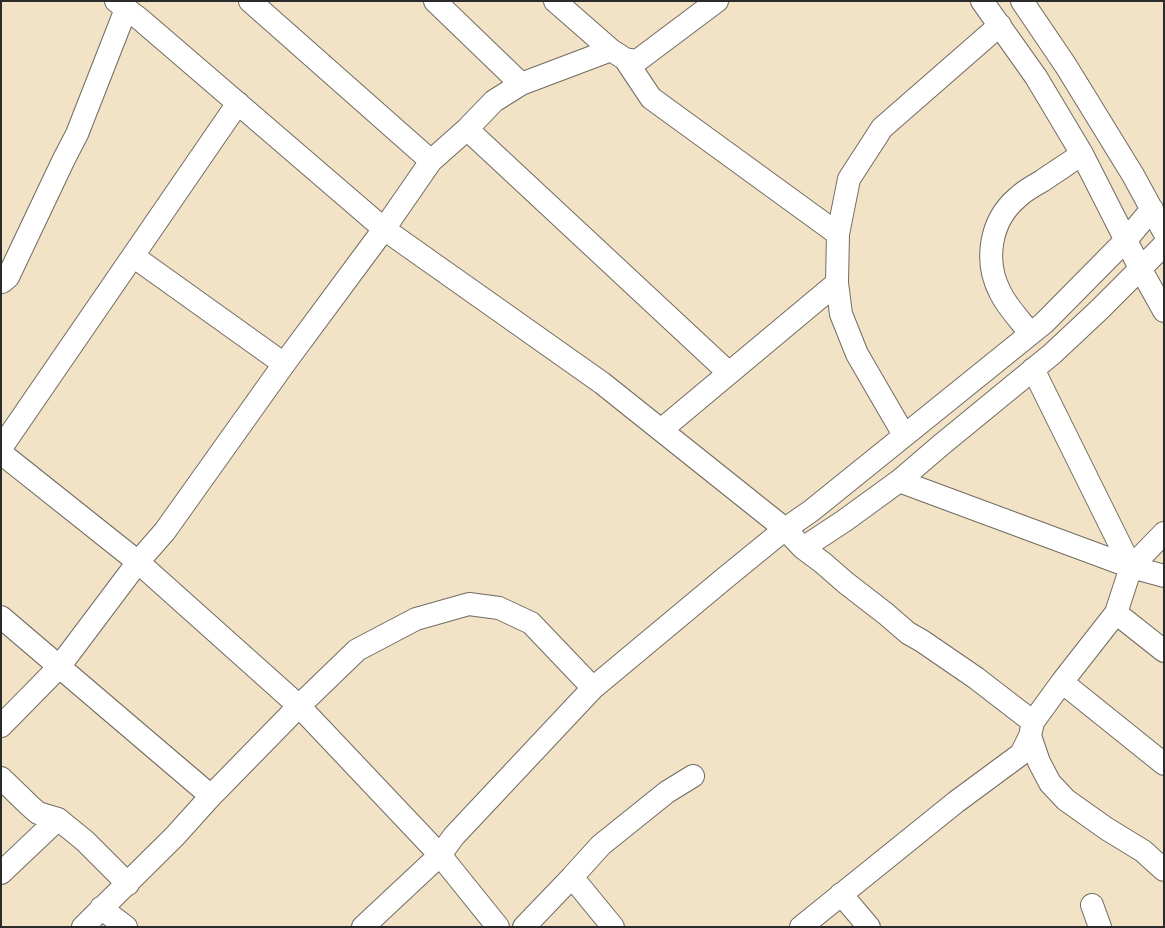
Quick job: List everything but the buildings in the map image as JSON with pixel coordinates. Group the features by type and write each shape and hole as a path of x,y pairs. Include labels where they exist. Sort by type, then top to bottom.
{"street":[{"path":"250,1 431,161"},
{"path":"434,1 521,84"},
{"path":"555,1 618,55 651,98 838,234"},
{"path":"1,726 59,667 138,562 165,531 284,364 384,229 431,161 467,130 494,101 521,84 618,55 637,62 717,1"},
{"path":"982,1 1036,77 1082,154 1140,268 1164,311"},
{"path":"1022,1 1066,66 1133,176 1164,232"},
{"path":"1,281 2,282 8,277 77,134 121,5 141,20 384,229 602,383 785,530 803,548 908,633 922,640 976,678 1032,729 1039,762 1050,783 1066,800 1143,851 1164,870"},
{"path":"904,435 857,354 841,314 836,283 838,234 849,179 882,128 1000,25"},
{"path":"1,448 238,103"},
{"path":"467,130 729,373"},
{"path":"1030,333 1000,293 992,269 990,256 991,243 1000,219 1016,198 1082,154"},
{"path":"363,927 440,855 454,836 593,688 785,530 811,511 1044,323 1126,240 1152,209"},
{"path":"803,548 899,481 1052,354 1099,310 1164,245"},
{"path":"133,256 284,364"},
{"path":"661,430 836,283"},
{"path":"1033,369 1131,567"},
{"path":"1,453 138,562 300,706 440,855 498,927"},
{"path":"899,481 1131,567 1164,576"},
{"path":"801,927 956,802 1020,754 1032,729 1062,682 1116,613 1131,567 1164,533"},
{"path":"83,927 101,908 128,884 175,836 211,796 357,650 416,619 469,604 499,608 531,623 593,688"},
{"path":"1116,613 1164,650"},
{"path":"1,617 211,796"},
{"path":"1062,682 1164,764"},
{"path":"524,927 601,845 667,792 693,776"},
{"path":"1,778 38,813 58,818 85,841 128,884"},
{"path":"1,873 58,818"},
{"path":"572,877 613,927"},
{"path":"842,894 869,927"},
{"path":"1092,904 1100,927"},
{"path":"101,908 126,927"}]}
